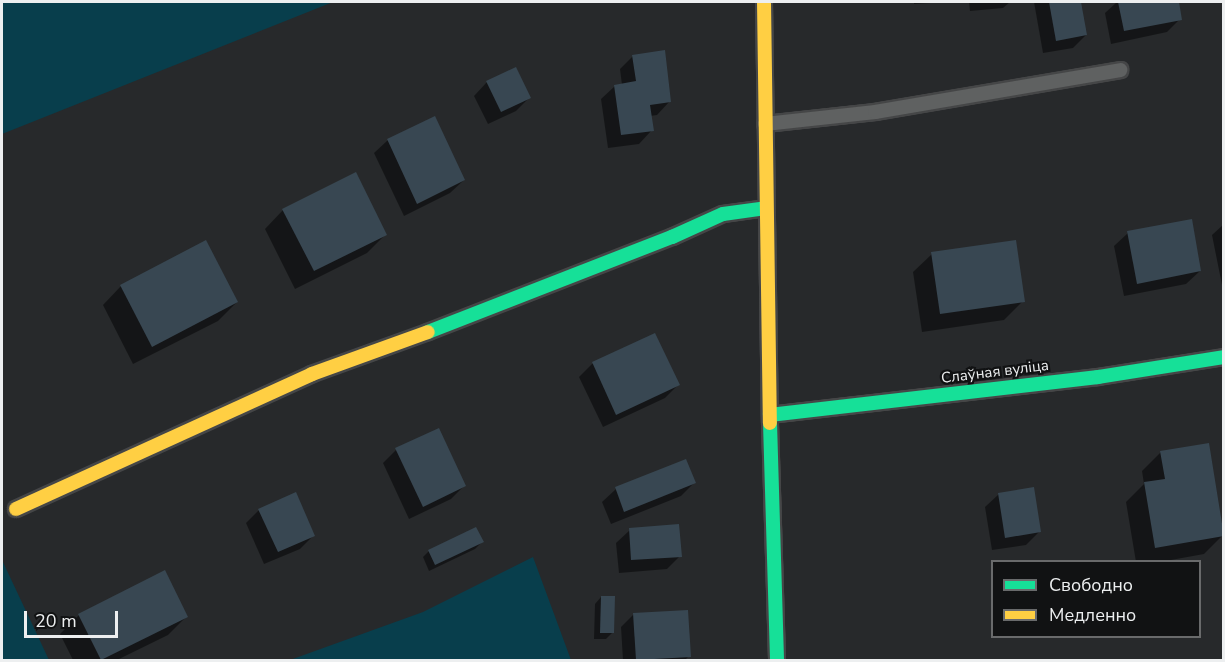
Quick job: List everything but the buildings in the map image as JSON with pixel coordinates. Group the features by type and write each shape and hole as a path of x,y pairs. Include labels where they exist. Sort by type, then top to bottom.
{"street":[{"path":"764,2 770,415 777,660"},
{"path":"16,509 312,374 416,337 672,237 723,214 766,208"},
{"name":"Слаўная вуліца","path":"770,415 1098,377 1224,357"}],"lane":[{"path":"765,124 875,112 1120,70"}],"shaded area":[{"path":"2,2 333,2 2,134"},
{"path":"533,557 571,660 290,660 423,612"},
{"path":"2,560 49,660 2,660"}],"traffic: fast":[{"path":"428,332 672,237 723,214 766,208"},
{"path":"770,415 1098,377 1224,357"},
{"path":"770,423 777,660"}],"traffic: slow":[{"path":"764,2 770,423"},
{"path":"16,509 312,374 428,332"}]}
